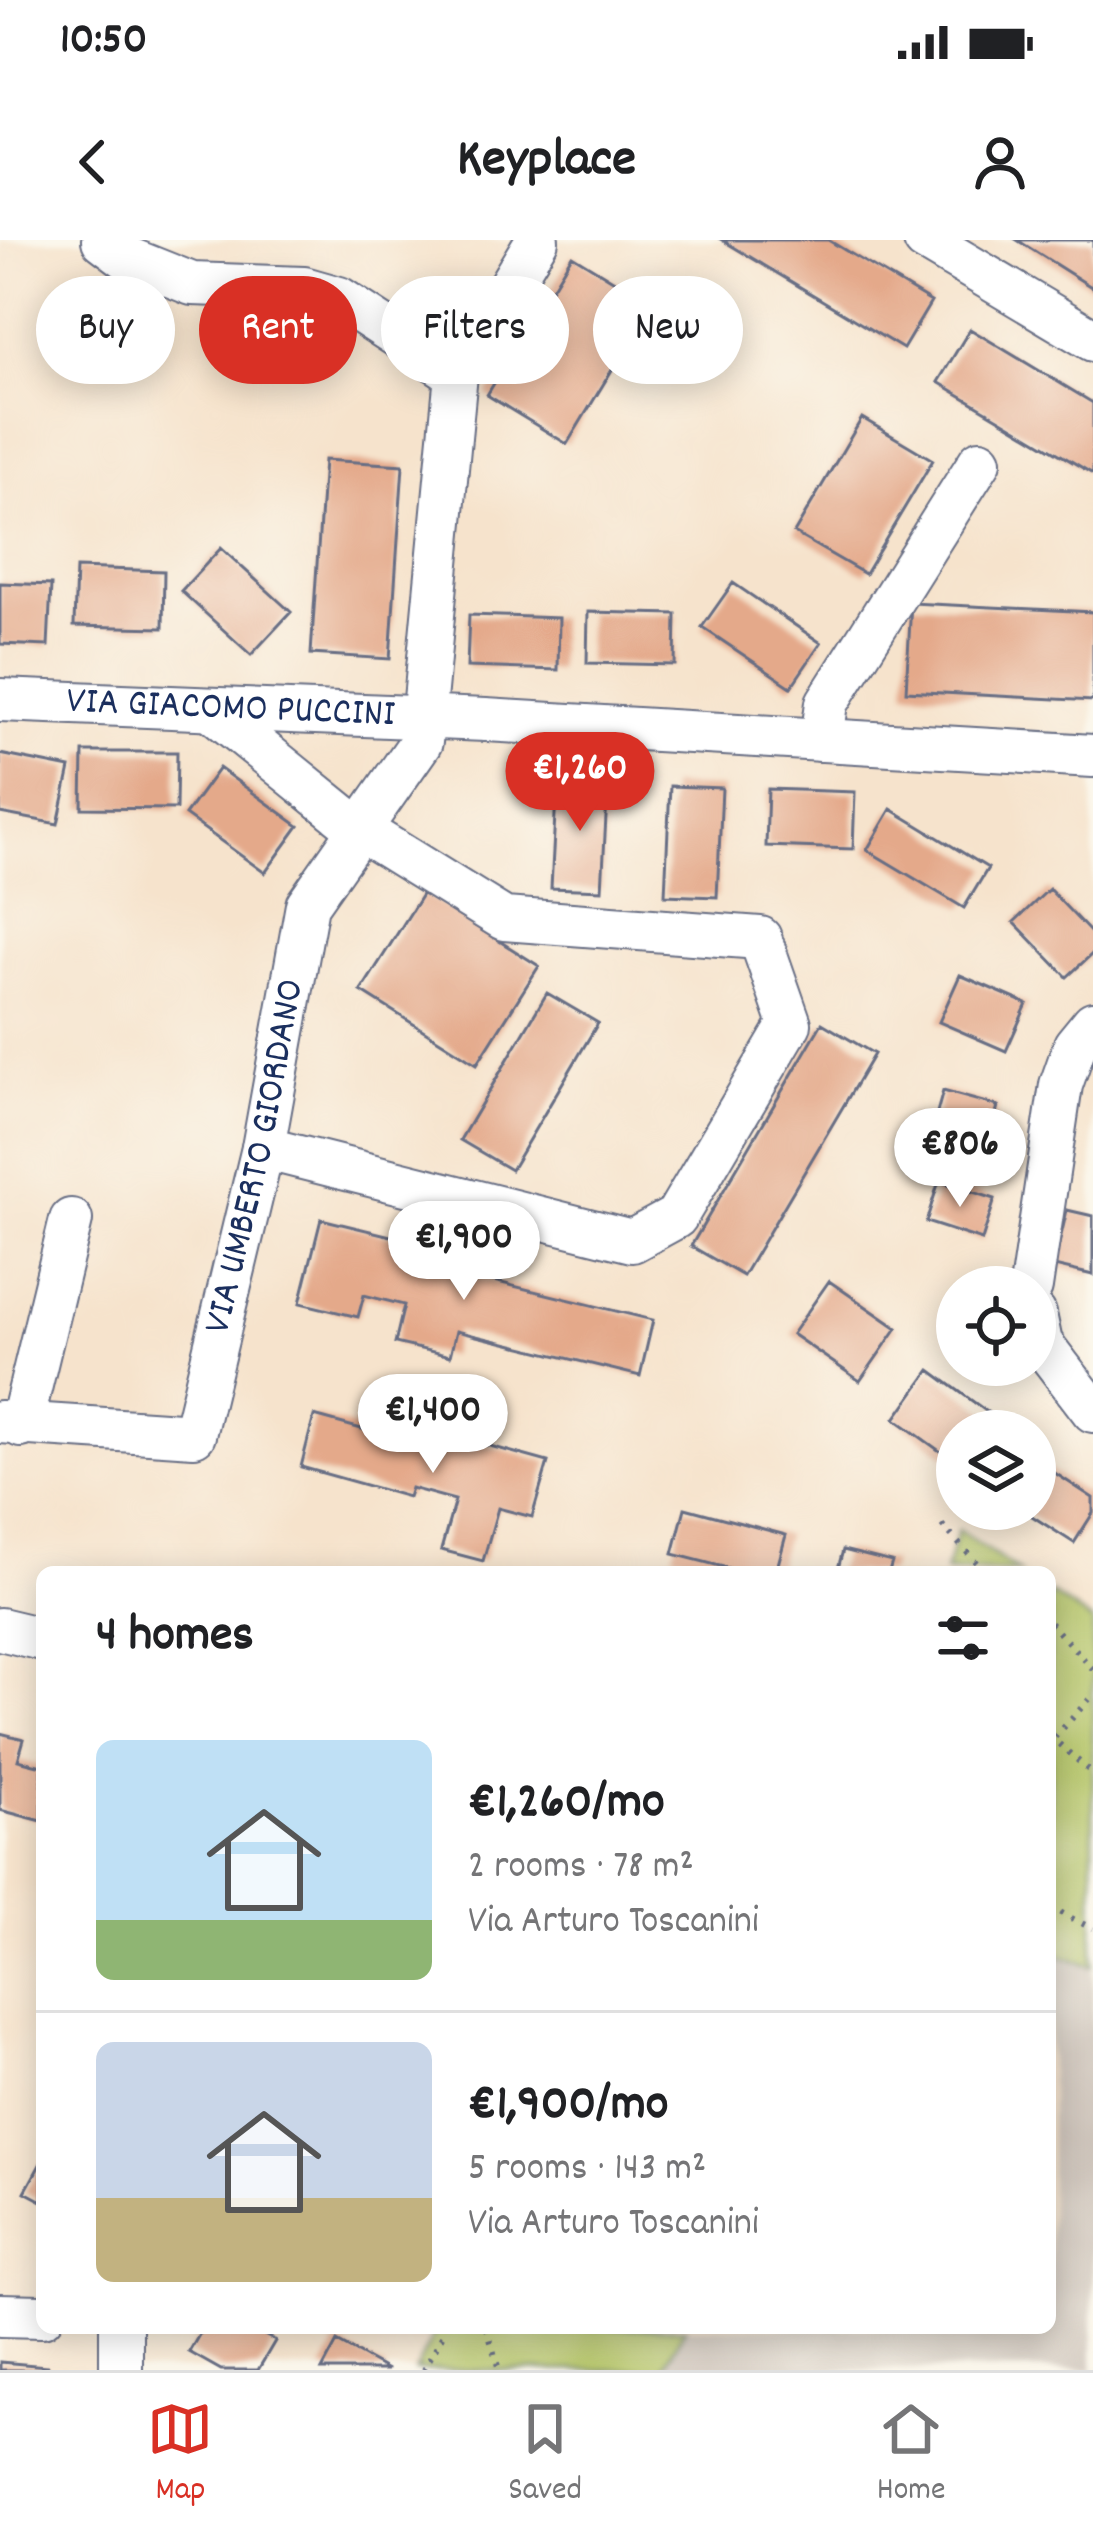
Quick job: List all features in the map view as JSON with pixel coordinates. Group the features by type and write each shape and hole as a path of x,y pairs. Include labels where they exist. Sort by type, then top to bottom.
{"street":[{"path":"103,240 127,258 192,284 304,288 339,298 381,325"},
{"path":"515,276 537,240"},
{"path":"925,240 1093,340"},
{"name":"VIA UMBERTO GIORDANO","path":"11,1424 194,1435 263,1148 307,904 421,742 455,384"},
{"path":"822,740 827,704 980,461"},
{"name":"VIA GIACOMO PUCCINI","path":"0,700 1093,756"},
{"path":"212,710 359,829 504,919 760,938 790,1024 676,1217 632,1241 263,1148"},
{"path":"1034,1266 1061,1085 1075,1045 1093,1023"},
{"path":"11,1424 71,1220"},
{"path":"1056,1363 1093,1411"},
{"path":"0,1629 36,1638"},
{"path":"0,2315 36,2316"},
{"path":"121,2334 121,2370"}],"path":[{"path":"947,1530 980,1566"},
{"path":"1056,1629 1093,1669"},
{"path":"1056,1733 1093,1695"},
{"path":"1056,1741 1093,1774"},
{"path":"1056,1910 1093,1929"},
{"path":"424,2370 443,2334"},
{"path":"489,2334 499,2370"}],"shaded area":[{"path":"1056,1954 1093,1966 1093,2370 663,2370 682,2334 1056,2334"}],"green space":[{"path":"958,1530 1010,1566 947,1566"},
{"path":"1056,1597 1093,1622 1093,1966 1056,1954"},
{"path":"434,2334 682,2334 663,2370 415,2370"}],"building":[{"path":"722,240 828,240 931,302 903,349"},
{"path":"1017,240 1093,240 1093,288"},
{"path":"572,255 606,276 593,276 593,384 603,384 567,444 487,395 494,384 569,384 569,276 559,276"},
{"path":"970,329 1093,403 1093,474 938,382"},
{"path":"862,418 933,460 865,574 794,533"},
{"path":"324,460 403,465 390,659 311,654"},
{"path":"221,548 291,612 251,655 181,591"},
{"path":"76,568 164,571 163,628 74,626"},
{"path":"0,583 51,585 48,646 0,644"},
{"path":"733,583 821,643 791,687 702,627"},
{"path":"911,603 1093,612 1093,701 906,691"},
{"path":"588,612 676,614 675,665 587,663"},
{"path":"469,615 559,618 558,670 467,667"},
{"path":"83,752 177,752 176,809 82,808"},
{"path":"0,754 70,768 58,824 0,813"},
{"path":"219,768 299,826 265,873 185,815"},
{"path":"557,778 608,780 602,890 551,888"},
{"path":"670,786 722,788 717,897 665,895"},
{"path":"768,789 855,792 853,849 766,846"},
{"path":"891,809 988,868 964,908 867,850"},
{"path":"1049,889 1093,935 1093,953 1067,977 1014,922"},
{"path":"423,893 539,966 477,1064 361,991"},
{"path":"960,975 1027,1004 1006,1051 939,1022"},
{"path":"547,993 598,1023 511,1170 460,1140"},
{"path":"822,1023 874,1054 743,1276 691,1246"},
{"path":"943,1091 998,1106 984,1157 929,1141"},
{"path":"939,1181 995,1199 982,1240 926,1222"},
{"path":"1067,1210 1093,1216 1093,1275 1054,1266"},
{"path":"321,1219 420,1243 415,1262 653,1320 640,1376 456,1331 450,1356 395,1343 404,1305 364,1295 358,1317 300,1303"},
{"path":"829,1281 897,1328 860,1381 792,1334"},
{"path":"930,1370 936,1374 936,1386 952,1386 985,1410 936,1410 936,1448 895,1419"},
{"path":"314,1416 438,1450 443,1433 548,1462 532,1517 498,1508 483,1561 441,1550 455,1500 411,1488 408,1497 301,1467"},
{"path":"1056,1474 1093,1498 1093,1513 1074,1543 1054,1530"},
{"path":"685,1508 786,1535 778,1566 720,1566 673,1554"},
{"path":"843,1550 892,1562 891,1566 839,1566"},
{"path":"0,1733 24,1739 18,1760 36,1764 36,1819 0,1810"},
{"path":"36,2172 36,2198 25,2192"},
{"path":"200,2334 263,2334 275,2341 258,2370 221,2370 189,2352"},
{"path":"337,2342 388,2370 322,2370"},
{"path":"0,2362 48,2366 47,2370 0,2370"}]}
